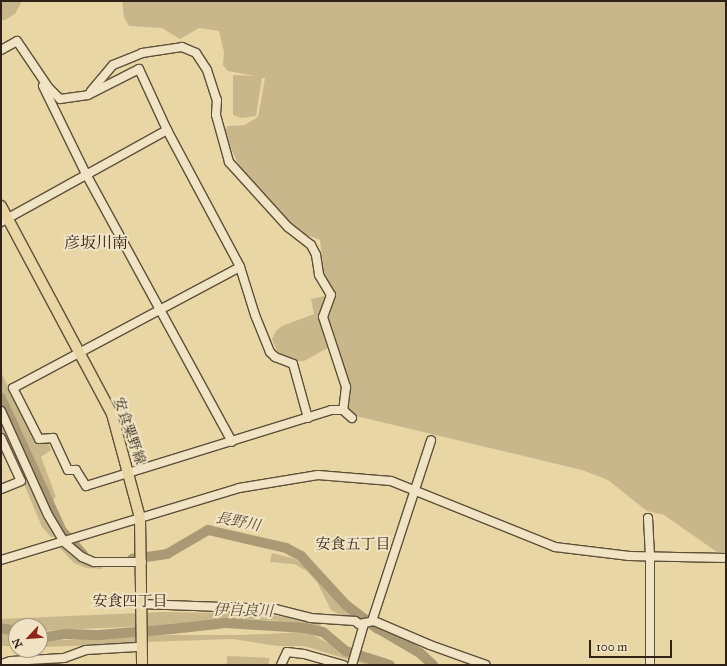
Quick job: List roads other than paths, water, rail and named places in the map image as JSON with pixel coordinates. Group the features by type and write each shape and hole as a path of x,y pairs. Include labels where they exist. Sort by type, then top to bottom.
{"main road":[{"name":"安食粟野線","path":"1,206 4,220 80,352 112,414 130,474 140,518 142,558 139,648 142,665"}],"street":[{"path":"1,50 17,41 29,57 48,88 60,99 88,95 139,69 167,130 240,267 255,315 270,352 275,357 293,364 308,418"},
{"path":"88,95 113,66 142,53 182,47 196,53 207,70 217,100 216,115 229,162 288,227 312,245 316,255 319,274 331,295 323,317 346,387 343,410"},
{"path":"29,57 86,174 232,442"},
{"path":"4,220 167,130"},
{"path":"240,267 160,308 13,388 39,439 53,438 68,470 76,470 86,486 130,474 331,410 343,410 352,418"},
{"path":"1,411 48,515 65,541 82,557 94,562 142,558"},
{"path":"1,438 21,481 1,489"},
{"path":"352,665 431,440"},
{"path":"1,560 239,488 294,477 343,475 391,481 555,546 607,554 724,558"},
{"path":"648,518 650,555 650,665"},
{"path":"141,606 275,609 310,618 356,621 486,665"},
{"path":"1,664 11,661 64,658 86,650 139,648"},
{"path":"281,665 287,652 304,654 343,665"}],"waterway":[{"name":"長野川","path":"1,398 62,531 83,554"},
{"name":"長野川","path":"132,559 167,554 208,530 286,548 301,556 346,605 377,628 420,653 433,665"},
{"name":"伊自良川","path":"48,637 66,634 99,635 226,623 305,628 323,632 346,651 390,665"},
{"name":"伊自良川","path":"1,628 8,629"}],"district":[{"name":"彦坂川南","path":"96,243"},
{"name":"安食五丁目","path":"353,545"},
{"name":"安食四丁目","path":"130,602"}]}
